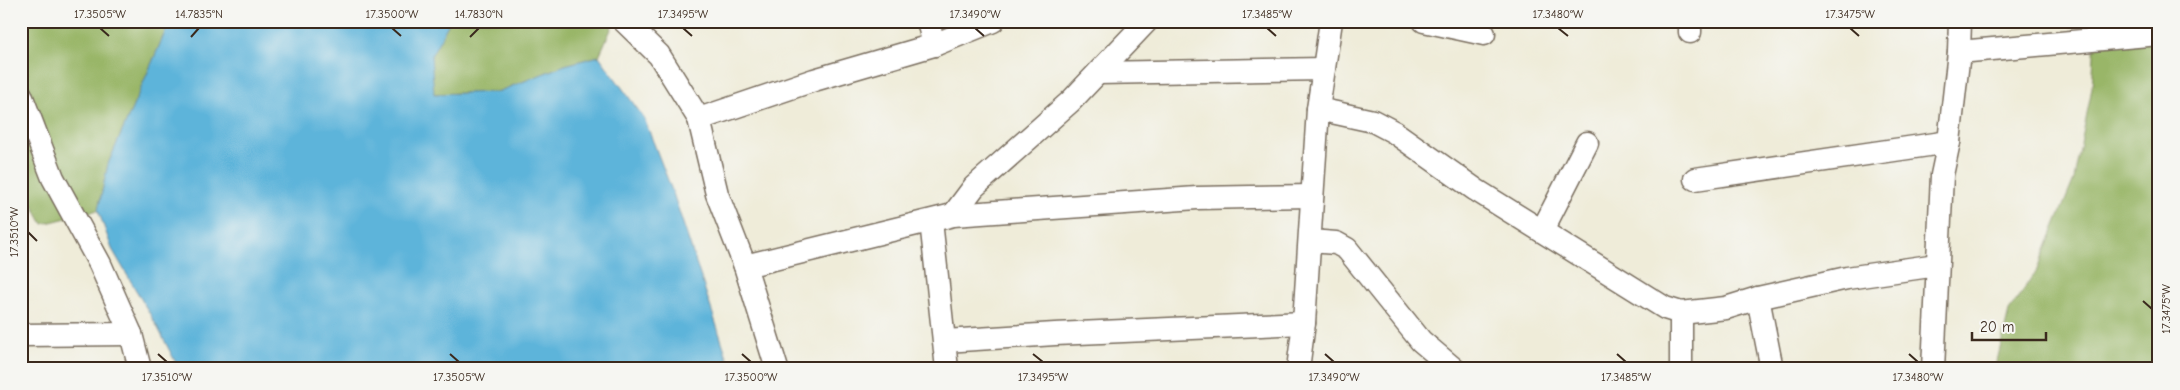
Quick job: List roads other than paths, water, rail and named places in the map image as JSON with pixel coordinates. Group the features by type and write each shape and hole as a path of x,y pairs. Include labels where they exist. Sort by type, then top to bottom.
{"street":[{"path":"624,21 659,55 699,119 717,194 745,266 777,369"},
{"path":"928,21 934,45"},
{"path":"699,119 814,80 934,45 993,21"},
{"path":"947,369 942,218 1071,101 1147,21"},
{"path":"1298,369 1304,323 1318,109 1331,21"},
{"path":"1424,21 1484,34"},
{"path":"1933,369 1936,265 1942,175 1949,142 1959,52 1960,21"},
{"path":"1959,52 2159,34"},
{"path":"1098,73 1324,69"},
{"path":"21,95 31,147 53,178 100,264 131,334 140,369"},
{"path":"1318,109 1373,121 1394,132 1476,190 1542,232 1665,308 1681,313 1726,308 1758,298 1847,278 1936,265"},
{"path":"1695,180 1949,142"},
{"path":"1542,232 1587,143"},
{"path":"745,266 942,218 1197,198 1312,196"},
{"path":"1310,241 1336,243 1347,249 1421,341 1454,369"},
{"path":"1758,298 1772,369"},
{"path":"1681,313 1681,369"},
{"path":"945,341 1304,323"},
{"path":"21,335 131,334"}],"water":[{"path":"170,21 450,21 431,56 434,94 497,92 565,65 599,56 644,118 673,193 731,369 179,369 158,328 112,249 98,210 108,164"}]}
